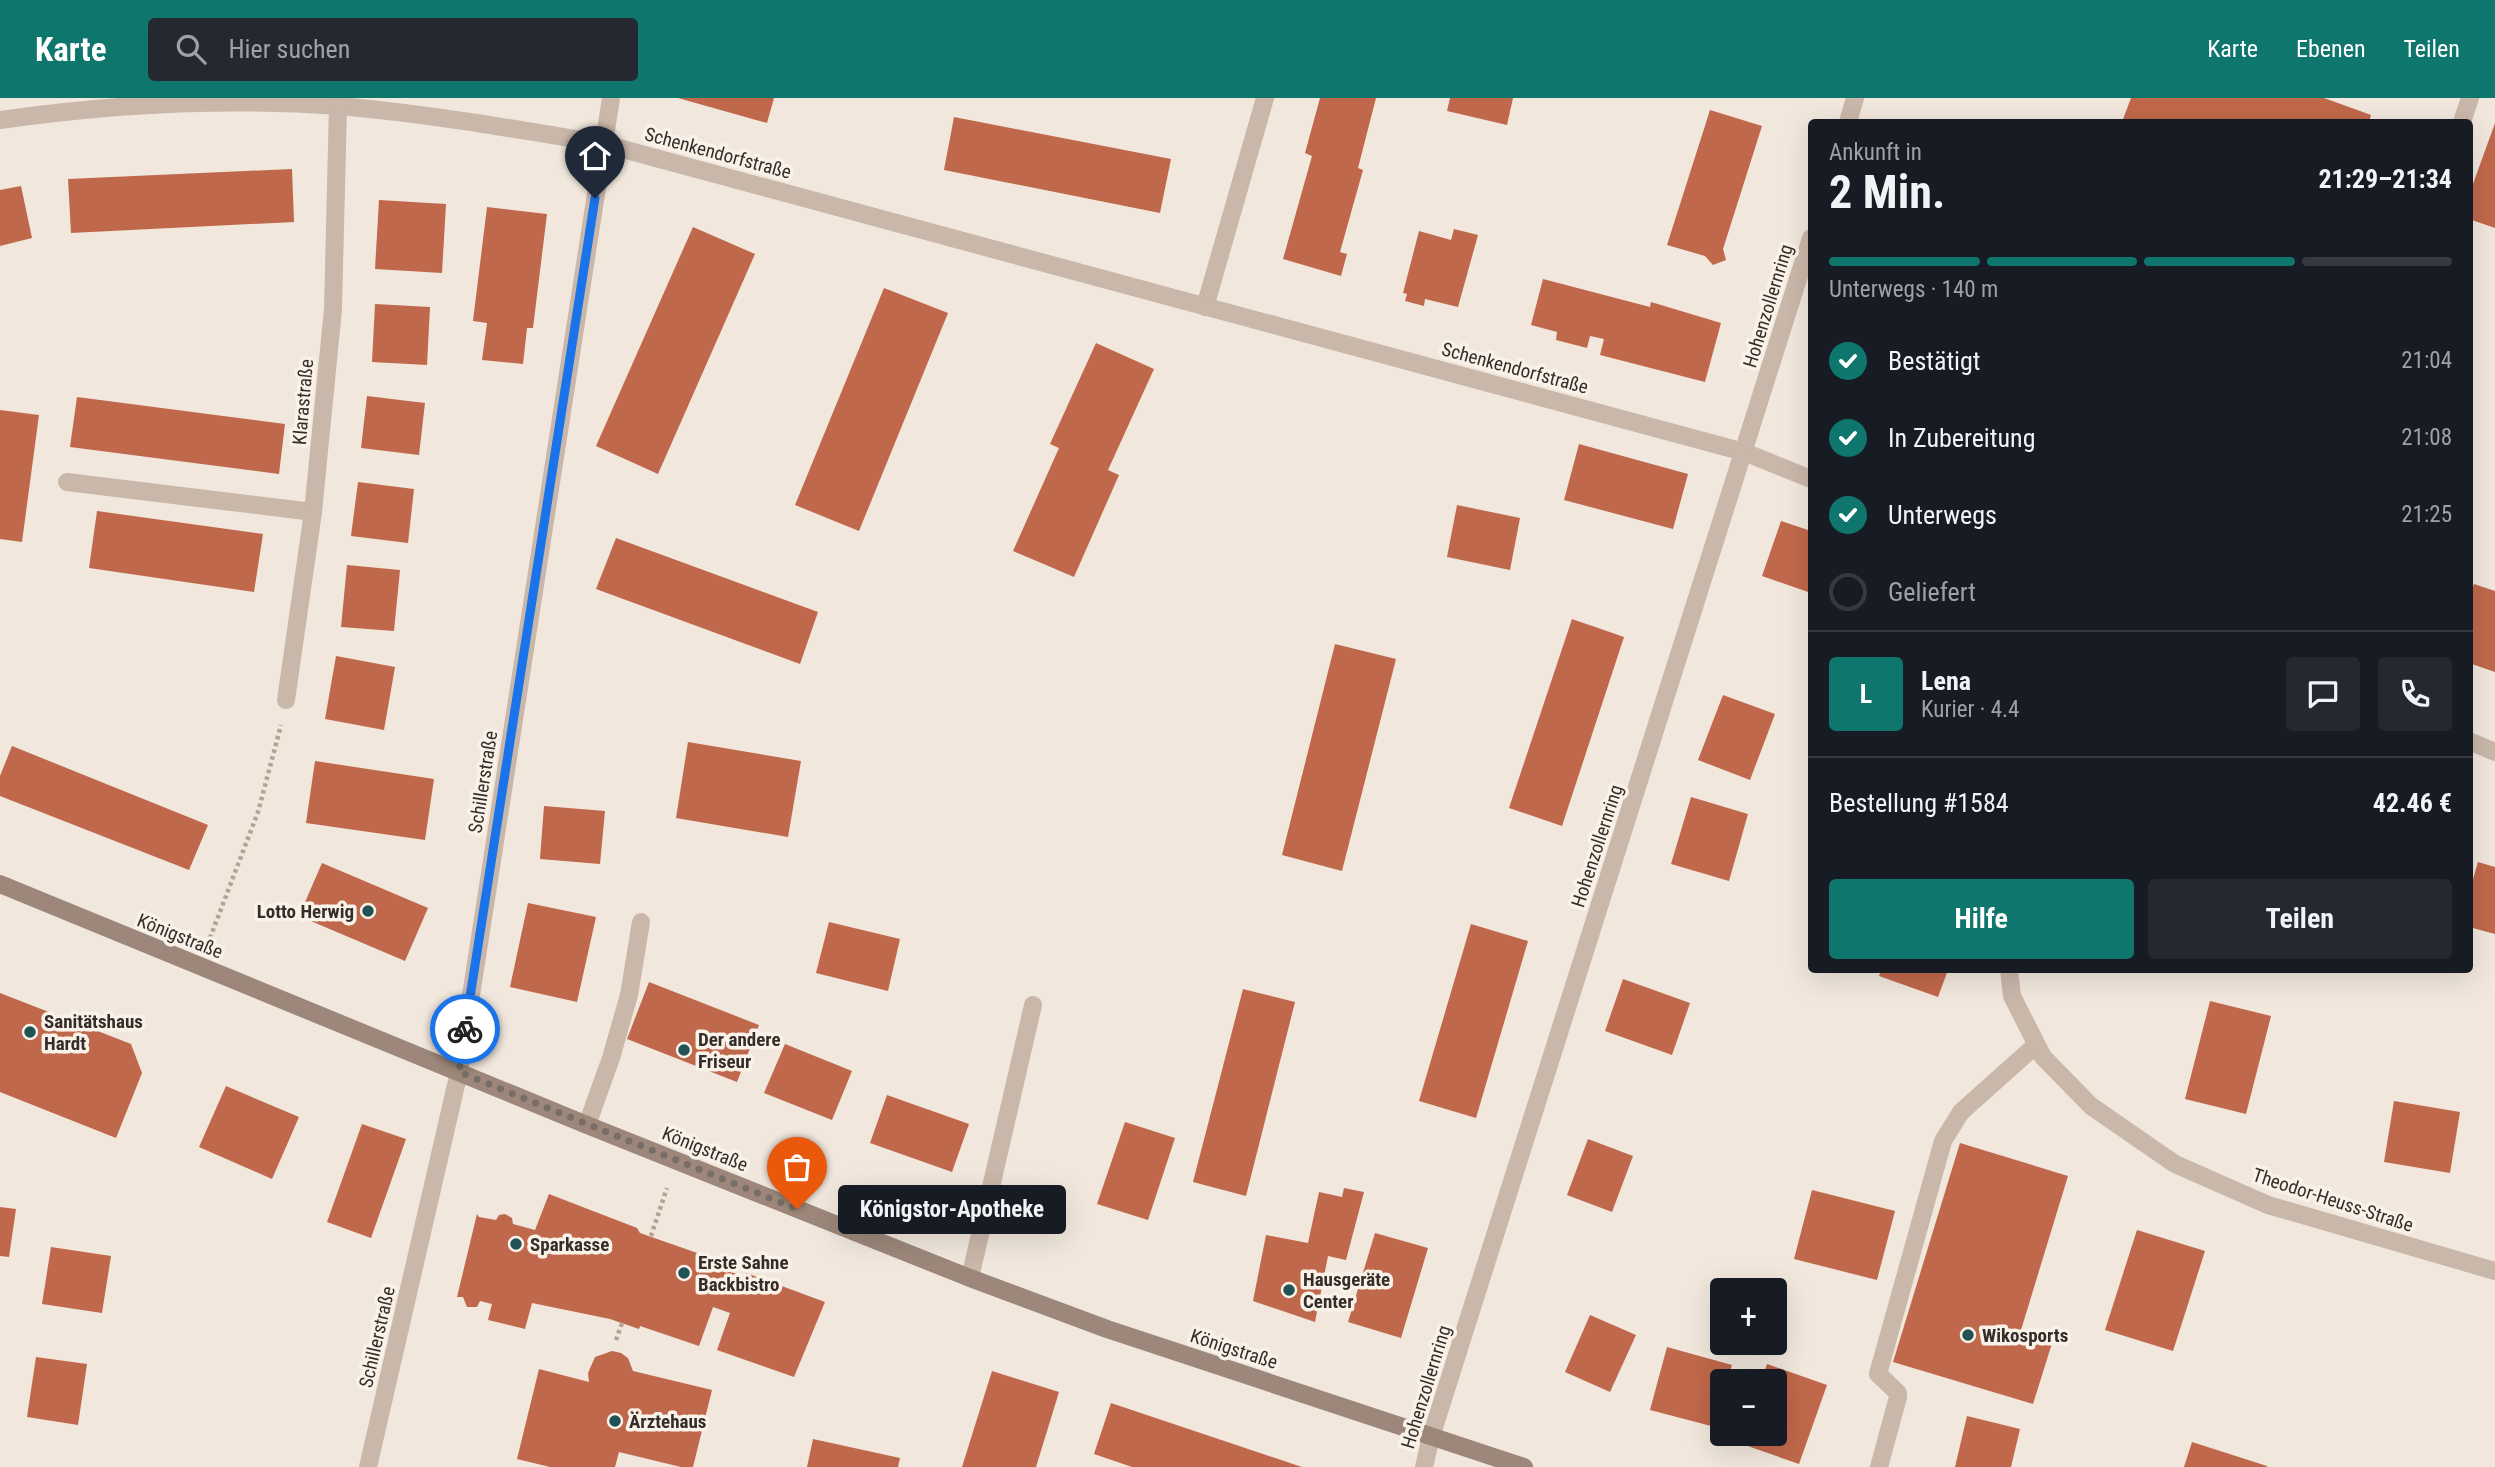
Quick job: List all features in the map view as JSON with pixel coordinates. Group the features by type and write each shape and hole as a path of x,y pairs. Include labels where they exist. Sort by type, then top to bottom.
{"main road":[{"name":"Königstraße","path":"0,884 587,1125 970,1278 1107,1329 1524,1467"}],"street":[{"name":"Schillerstraße","path":"368,1467 459,1072 611,98"},
{"path":"1205,307 1265,98"},
{"path":"1848,119 1855,98"},
{"path":"2463,119 2470,98"},
{"name":"Schenkendorfstraße","path":"0,120 187,102 276,100 439,116 604,144 1744,452 1808,478"},
{"name":"Klarastraße","path":"286,700 313,512 332,310 338,106"},
{"name":"Hohenzollernring","path":"1424,1467 1431,1437 1808,248"},
{"path":"67,482 313,512"},
{"path":"2473,743 2495,752"},
{"path":"587,1125 611,1058 629,995 641,922"},
{"name":"Theodor-Heuss-Straße","path":"2008,973 2012,996 2043,1057 2091,1106 2175,1164 2268,1205 2495,1271"},
{"path":"970,1278 1033,1005"},
{"path":"1879,1467 1898,1393 1878,1374 1942,1141 1966,1107 2036,1045"}],"path":[{"path":"199,966 258,812 275,755 286,700"},
{"path":"651,1237 676,1160"},
{"path":"616,1340 622,1324"}],"building":[{"path":"678,98 774,98 767,123"},
{"path":"1320,98 1376,98 1358,168 1363,170 1340,252 1347,254 1341,276 1283,259 1312,156 1305,153"},
{"path":"1450,98 1513,98 1507,125 1447,111"},
{"path":"2131,98 2324,98 2371,115 2370,119 2123,119"},
{"path":"1710,110 1762,126 1723,249 1726,260 1713,265 1705,256 1667,245"},
{"path":"954,117 1171,159 1160,213 944,170"},
{"path":"2495,123 2495,228 2473,220 2473,184"},
{"path":"292,169 294,222 71,233 68,179"},
{"path":"21,186 32,238 0,246 0,190"},
{"path":"379,200 446,204 442,273 375,269"},
{"path":"487,207 547,214 533,328 527,328 523,364 482,360 487,323 473,321"},
{"path":"693,227 755,254 658,474 596,446"},
{"path":"1454,229 1478,235 1458,307 1425,299 1424,306 1405,301 1407,294 1403,293 1419,231 1451,240"},
{"path":"1543,279 1650,307 1651,302 1721,323 1705,382 1600,355 1604,339 1590,336 1587,348 1556,340 1557,332 1531,325"},
{"path":"884,288 948,313 859,531 795,505"},
{"path":"375,304 430,307 427,365 372,362"},
{"path":"1096,343 1154,369 1108,470 1119,475 1074,577 1013,551 1059,448 1050,444"},
{"path":"367,396 425,403 419,455 361,448"},
{"path":"77,397 285,424 279,474 70,447"},
{"path":"0,410 39,415 22,542 0,539"},
{"path":"1579,444 1688,474 1673,529 1564,500"},
{"path":"358,482 414,489 408,543 351,536"},
{"path":"1457,505 1520,518 1510,570 1447,557"},
{"path":"97,511 263,534 254,592 89,568"},
{"path":"1781,521 1808,530 1808,592 1762,576"},
{"path":"616,538 818,612 800,664 596,589"},
{"path":"347,565 400,570 394,631 341,627"},
{"path":"2474,584 2495,591 2495,672 2473,664"},
{"path":"1572,619 1624,637 1562,826 1509,808"},
{"path":"1335,644 1396,659 1342,871 1282,855"},
{"path":"336,656 395,667 384,730 325,719"},
{"path":"1723,695 1775,714 1750,780 1698,760"},
{"path":"688,742 801,761 788,837 676,818"},
{"path":"12,746 208,825 189,870 0,796 0,776"},
{"path":"315,761 434,779 425,840 306,823"},
{"path":"1691,797 1748,814 1729,881 1671,864"},
{"path":"544,806 605,811 600,864 540,859"},
{"path":"2478,862 2495,867 2495,934 2473,928 2473,879"},
{"path":"322,863 428,908 405,961 299,916"},
{"path":"528,903 596,917 577,1002 510,987"},
{"path":"829,922 900,939 888,991 816,973"},
{"path":"1471,924 1528,941 1476,1118 1419,1101"},
{"path":"1880,973 1947,973 1938,997 1879,976"},
{"path":"1623,979 1690,1003 1672,1055 1605,1031"},
{"path":"649,982 759,1025 737,1082 627,1039"},
{"path":"1243,989 1295,1002 1246,1196 1193,1182"},
{"path":"0,993 131,1044 142,1073 116,1138 0,1092"},
{"path":"2210,1001 2271,1016 2246,1114 2185,1099"},
{"path":"785,1044 852,1071 832,1120 764,1093"},
{"path":"226,1086 299,1117 272,1179 199,1147"},
{"path":"887,1095 969,1124 952,1172 870,1143"},
{"path":"2394,1101 2460,1112 2450,1173 2384,1162"},
{"path":"1125,1122 1175,1138 1148,1220 1097,1204"},
{"path":"362,1124 406,1139 371,1238 327,1222"},
{"path":"1588,1139 1633,1156 1612,1212 1567,1195"},
{"path":"1960,1143 2068,1176 2021,1330 2053,1340 2033,1404 1893,1362"},
{"path":"1344,1188 1364,1192 1346,1260 1328,1256 1315,1322 1253,1301 1266,1235 1308,1243 1319,1192 1342,1197"},
{"path":"1812,1190 1895,1211 1877,1280 1794,1259"},
{"path":"549,1194 637,1228 640,1233 726,1263 724,1269 745,1277 746,1273 825,1302 794,1377 717,1350 730,1313 713,1307 699,1346 640,1326 639,1329 610,1319 532,1303 525,1329 488,1320 492,1304 480,1301 477,1307 467,1307 463,1297 457,1297 477,1214 479,1217 496,1220 499,1215 505,1214 512,1218 513,1224 535,1230"},
{"path":"0,1207 16,1209 9,1257 0,1256"},
{"path":"2137,1230 2205,1251 2173,1351 2105,1330"},
{"path":"1375,1233 1428,1248 1401,1338 1348,1322"},
{"path":"51,1247 111,1256 102,1313 42,1304"},
{"path":"1590,1315 1636,1335 1610,1392 1565,1372"},
{"path":"1667,1347 1732,1365 1731,1369 1710,1369 1710,1426 1650,1410"},
{"name":"Ärztehaus","path":"612,1351 628,1358 633,1371 712,1390 693,1467 681,1467 619,1452 615,1467 550,1467 517,1459 539,1369 589,1382 588,1373 595,1357"},
{"path":"36,1357 87,1364 78,1425 27,1417"},
{"path":"1767,1364 1781,1369 1765,1369"},
{"path":"992,1371 1059,1392 1036,1467 962,1467"},
{"path":"1787,1371 1827,1385 1799,1464 1748,1446 1787,1446"},
{"path":"1111,1403 1302,1467 1132,1467 1094,1454"},
{"path":"1967,1416 2020,1429 2011,1467 1955,1467"},
{"path":"813,1439 900,1458 898,1467 807,1467"},
{"path":"2192,1442 2267,1466 2267,1467 2184,1467"}],"way so far":[{"path":"465,1029 459,1072 797,1209"}],"place":[{"name":"Lotto Herwig","path":"368,911"},
{"name":"Sanitätshaus Hardt","path":"30,1032"},
{"name":"Der andere Friseur","path":"684,1050"},
{"name":"Königstor-Apotheke","path":"797,1209"},
{"name":"Sparkasse","path":"516,1244"},
{"name":"Erste Sahne Backbistro","path":"684,1273"},
{"name":"Hausgeräte Center","path":"1289,1290"},
{"name":"Wikosports","path":"1968,1335"},
{"name":"Ärztehaus","path":"615,1421"}],"route":[{"path":"465,1029 595,198"}]}
